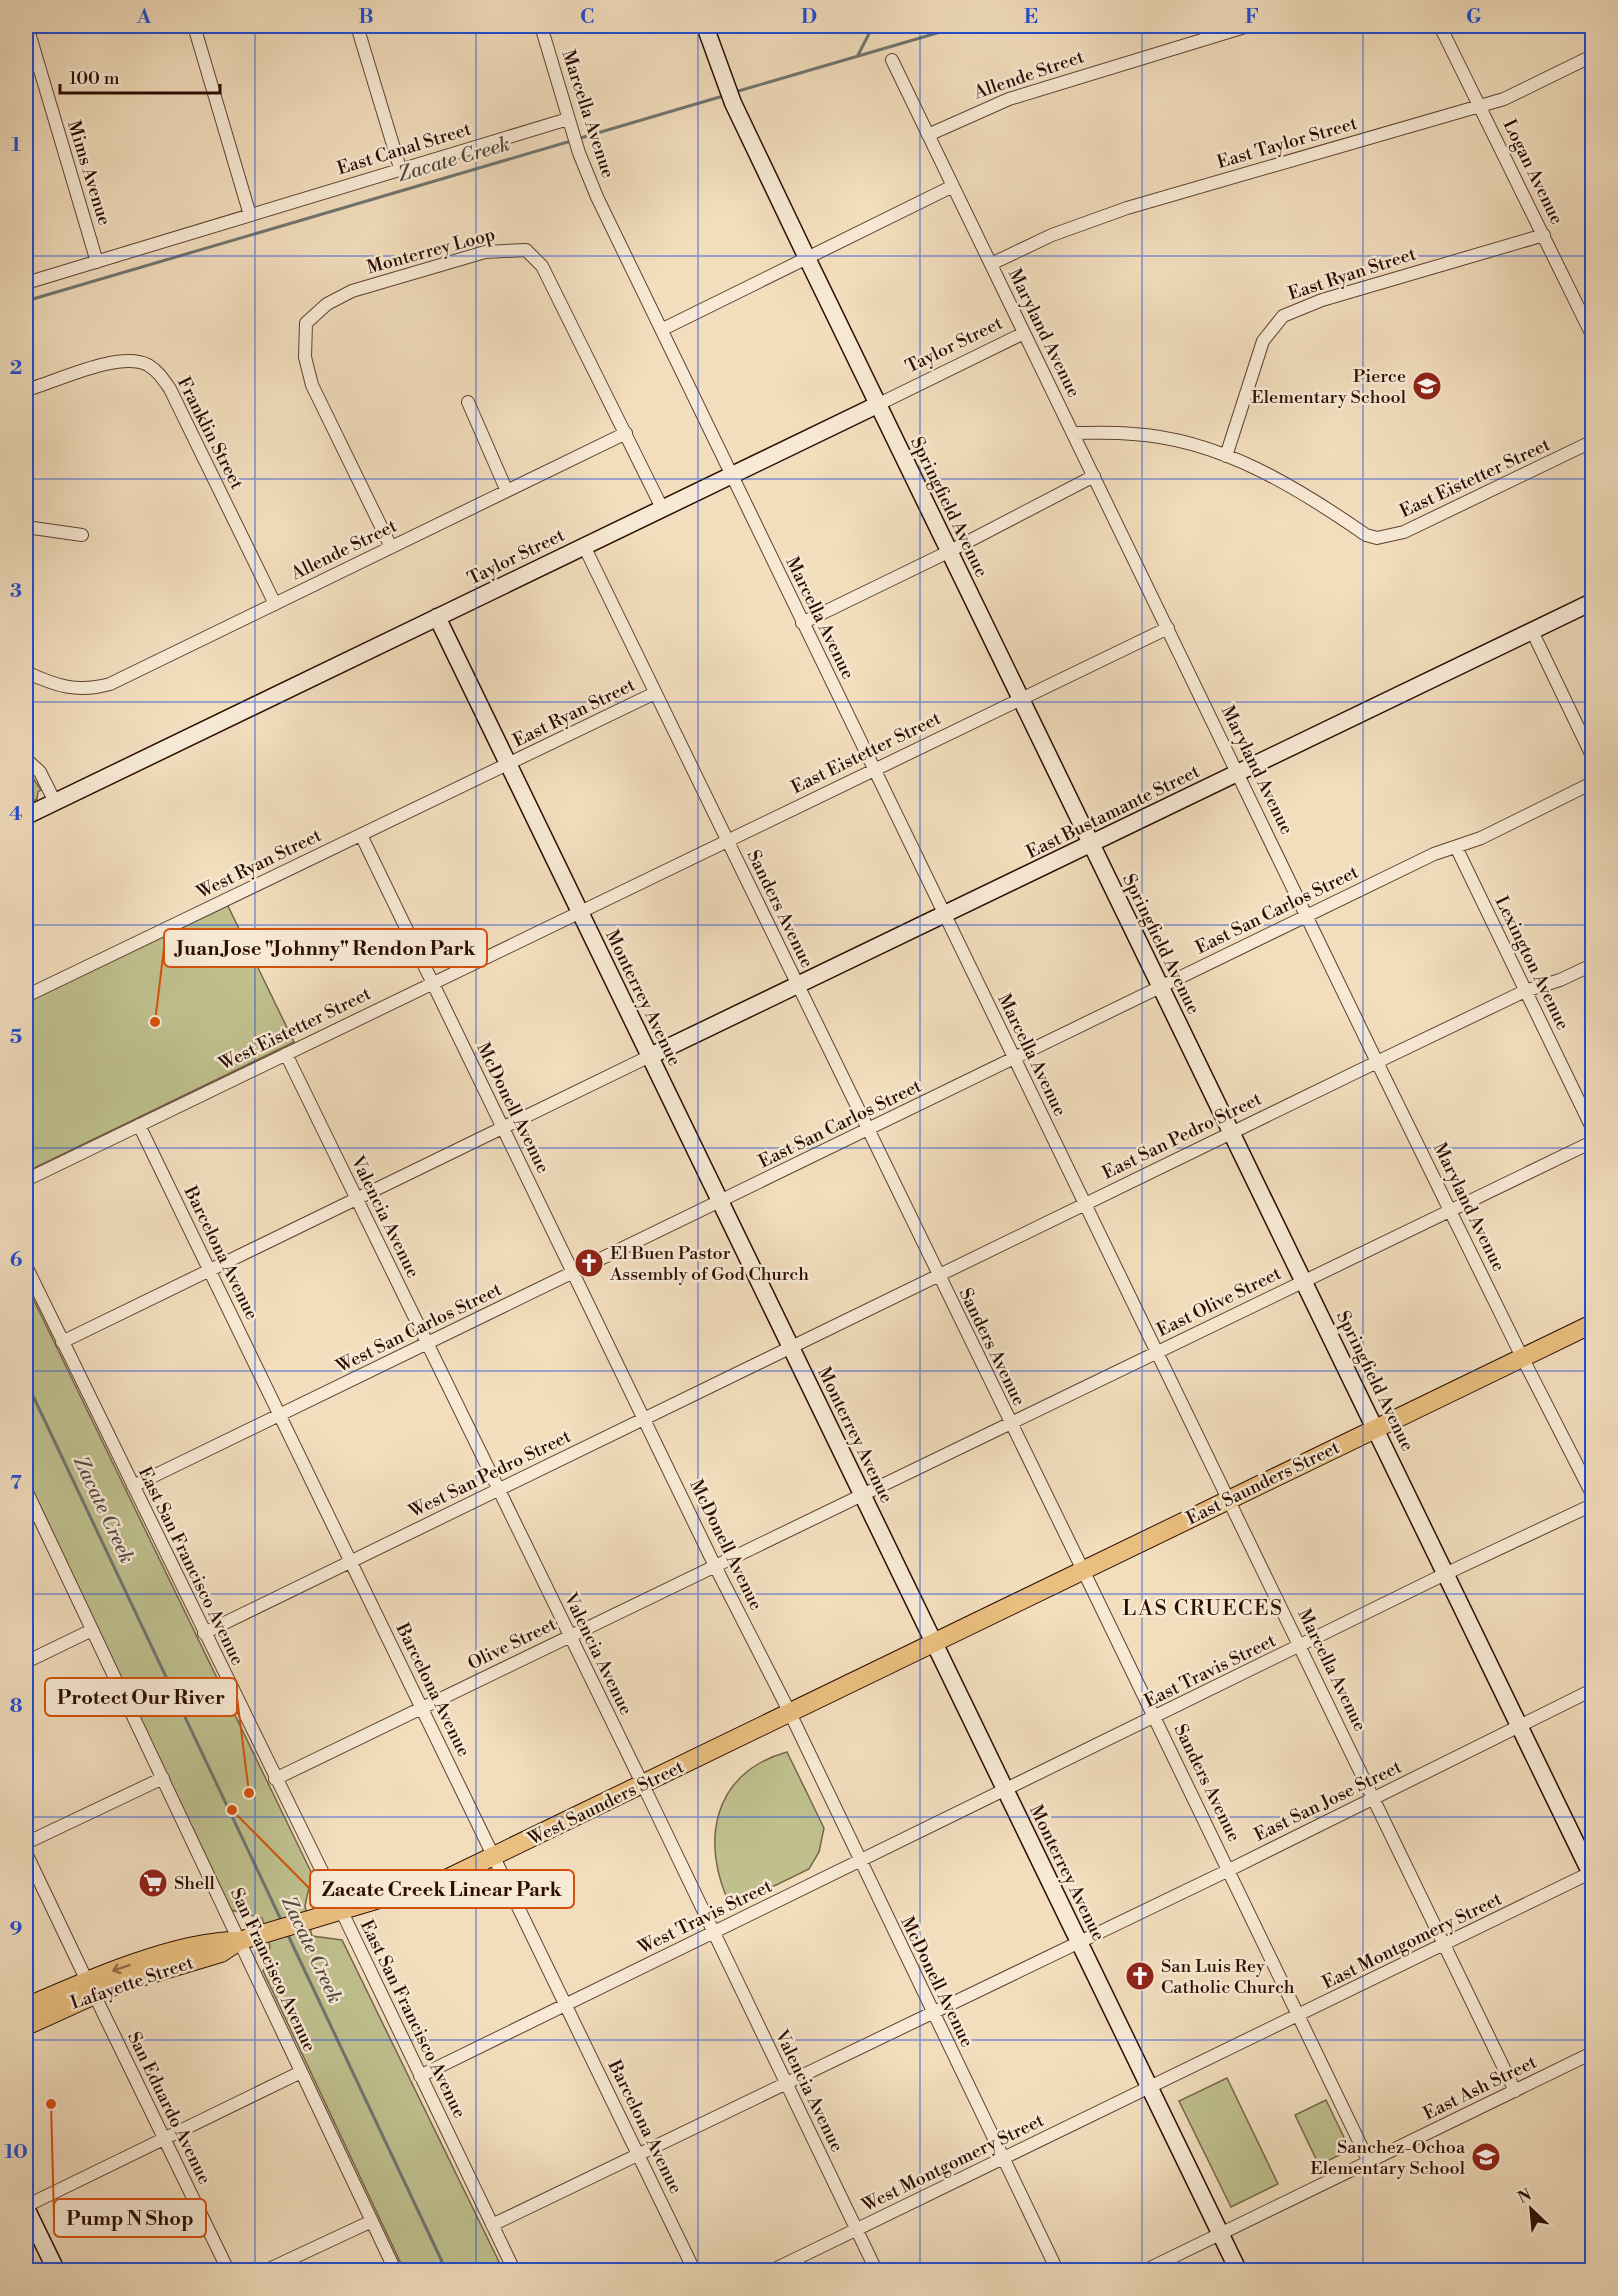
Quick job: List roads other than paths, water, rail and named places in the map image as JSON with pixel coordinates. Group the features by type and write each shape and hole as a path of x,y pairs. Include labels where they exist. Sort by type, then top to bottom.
{"main road":[{"name":"East Saunders Street","path":"934,1643 1593,1324"},
{"name":"West Saunders Street","path":"266,1933 446,1879 934,1643"},
{"name":"Lafayette Street","path":"26,2007 91,1987 221,1953 238,1941 266,1933"},
{"name":"Lafayette Street","path":"26,2026 91,1987"}],"street":[{"name":"Mims Avenue","path":"27,26 97,262"},
{"path":"194,26 250,215"},
{"path":"357,26 400,168"},
{"name":"Springfield Avenue","path":"705,26 723,81 877,405 1592,1874"},
{"name":"Allende Street","path":"928,135 1019,95 1248,26"},
{"name":"Logan Avenue","path":"1440,26 1593,335"},
{"name":"Marcella Avenue","path":"546,27 569,123 579,153 802,622 1230,1499 1515,2091"},
{"name":"East Taylor Street","path":"991,264 1052,235 1127,208 1481,107 1504,99 1593,56"},
{"name":"Maryland Avenue","path":"892,60 1377,1062 1522,1357 1593,1494"},
{"name":"East Canal Street","path":"26,283 400,168 569,123"},
{"path":"663,329 806,256 953,186"},
{"name":"East Ryan Street","path":"1226,456 1263,341 1283,316 1322,300 1544,235"},
{"name":"Monterrey Loop","path":"391,547 312,386 305,357 306,323 327,304 352,291 485,252 526,250 542,266 555,288 662,508"},
{"name":"Taylor Street","path":"26,816 1024,333"},
{"name":"Franklin Street","path":"26,390 109,363 146,364 159,373 170,389 275,604"},
{"path":"468,402 506,489"},
{"name":"Allende Street","path":"26,672 56,686 75,690 110,684 506,489 626,433"},
{"name":"East Eistetter Street","path":"1073,433 1135,434 1196,446 1226,456 1290,485 1366,535 1377,538 1404,532 1592,442"},
{"path":"802,622 948,552 1094,476"},
{"path":"26,527 82,535"},
{"name":"Sanders Avenue","path":"584,546 1009,1423 1085,1570 1369,2162"},
{"name":"East Bustamante Street","path":"650,1056 1593,602"},
{"name":"Monterrey Avenue","path":"437,617 1238,2271"},
{"name":"East Eistetter Street","path":"580,911 1168,628"},
{"path":"1532,631 1593,756"},
{"name":"East Ryan Street","path":"508,764 655,693"},
{"path":"26,759 40,772 55,802"},
{"name":"West Ryan Street","path":"26,996 508,764"},
{"name":"East San Carlos Street","path":"720,1202 1434,854 1481,838 1593,783"},
{"name":"McDonell Avenue","path":"361,835 715,1566 790,1713 1057,2271"},
{"name":"Lexington Avenue","path":"1456,847 1593,1128"},
{"name":"West Eistetter Street","path":"26,1180 580,911"},
{"name":"East San Pedro Street","path":"791,1348 1525,991 1560,980 1593,965"},
{"name":"Valencia Avenue","path":"286,1054 568,1637 643,1785 876,2271"},
{"path":"62,1342 650,1056"},
{"name":"Barcelona Avenue","path":"139,1125 694,2271"},
{"name":"East Olive Street","path":"862,1494 1593,1142"},
{"name":"West San Carlos Street","path":"133,1486 720,1202"},
{"name":"East San Francisco Avenue","path":"26,1266 342,1912 514,2271"},
{"name":"West San Pedro Street","path":"204,1633 791,1348"},
{"name":"San Francisco Avenue","path":"26,1490 395,2271"},
{"name":"Olive Street","path":"275,1779 862,1494"},
{"name":"East Travis Street","path":"1005,1790 1301,1647 1445,1574 1593,1505"},
{"path":"26,1662 92,1630"},
{"name":"East San Jose Street","path":"492,2224 1229,1870 1593,1690"},
{"path":"26,1843 163,1778"},
{"name":"West Travis Street","path":"420,2076 1005,1790"},
{"name":"San Eduardo Avenue","path":"26,1853 228,2271"},
{"name":"East Montgomery Street","path":"1150,2088 1592,1874"},
{"name":"East Ash Street","path":"1146,2271 1593,2054"},
{"path":"56,2271 26,2207 301,2072"},
{"name":"West Montgomery Street","path":"773,2271 1150,2088"},
{"path":"267,2271 372,2221"}],"waterway":[{"name":"Zacate Creek","path":"858,55 873,26"},
{"name":"Zacate Creek","path":"735,92 961,26"},
{"name":"Zacate Creek","path":"577,139 723,96"},
{"name":"Zacate Creek","path":"26,301 571,141"},
{"name":"Zacate Creek","path":"26,1381 282,1922"},
{"name":"Zacate Creek","path":"287,1933 446,2270"}],"place":[{"name":"Pierce Elementary School","path":"1427,386"},
{"name":"Juan Jose \"Johnny\" Rendon Park","path":"155,1022"},
{"name":"El Buen Pastor Assembly of God Church","path":"589,1263"},
{"name":"Protect Our River","path":"249,1793"},
{"name":"Zacate Creek Linear Park","path":"232,1810"},
{"name":"Shell","path":"153,1883"},
{"name":"San Luis Rey Catholic Church","path":"1140,1976"},
{"name":"Pump N Shop","path":"51,2104"},
{"name":"Sanchez-Ochoa Elementary School","path":"1486,2157"}],"district":[{"name":"LAS CRUECES","path":"1203,1609"}]}
